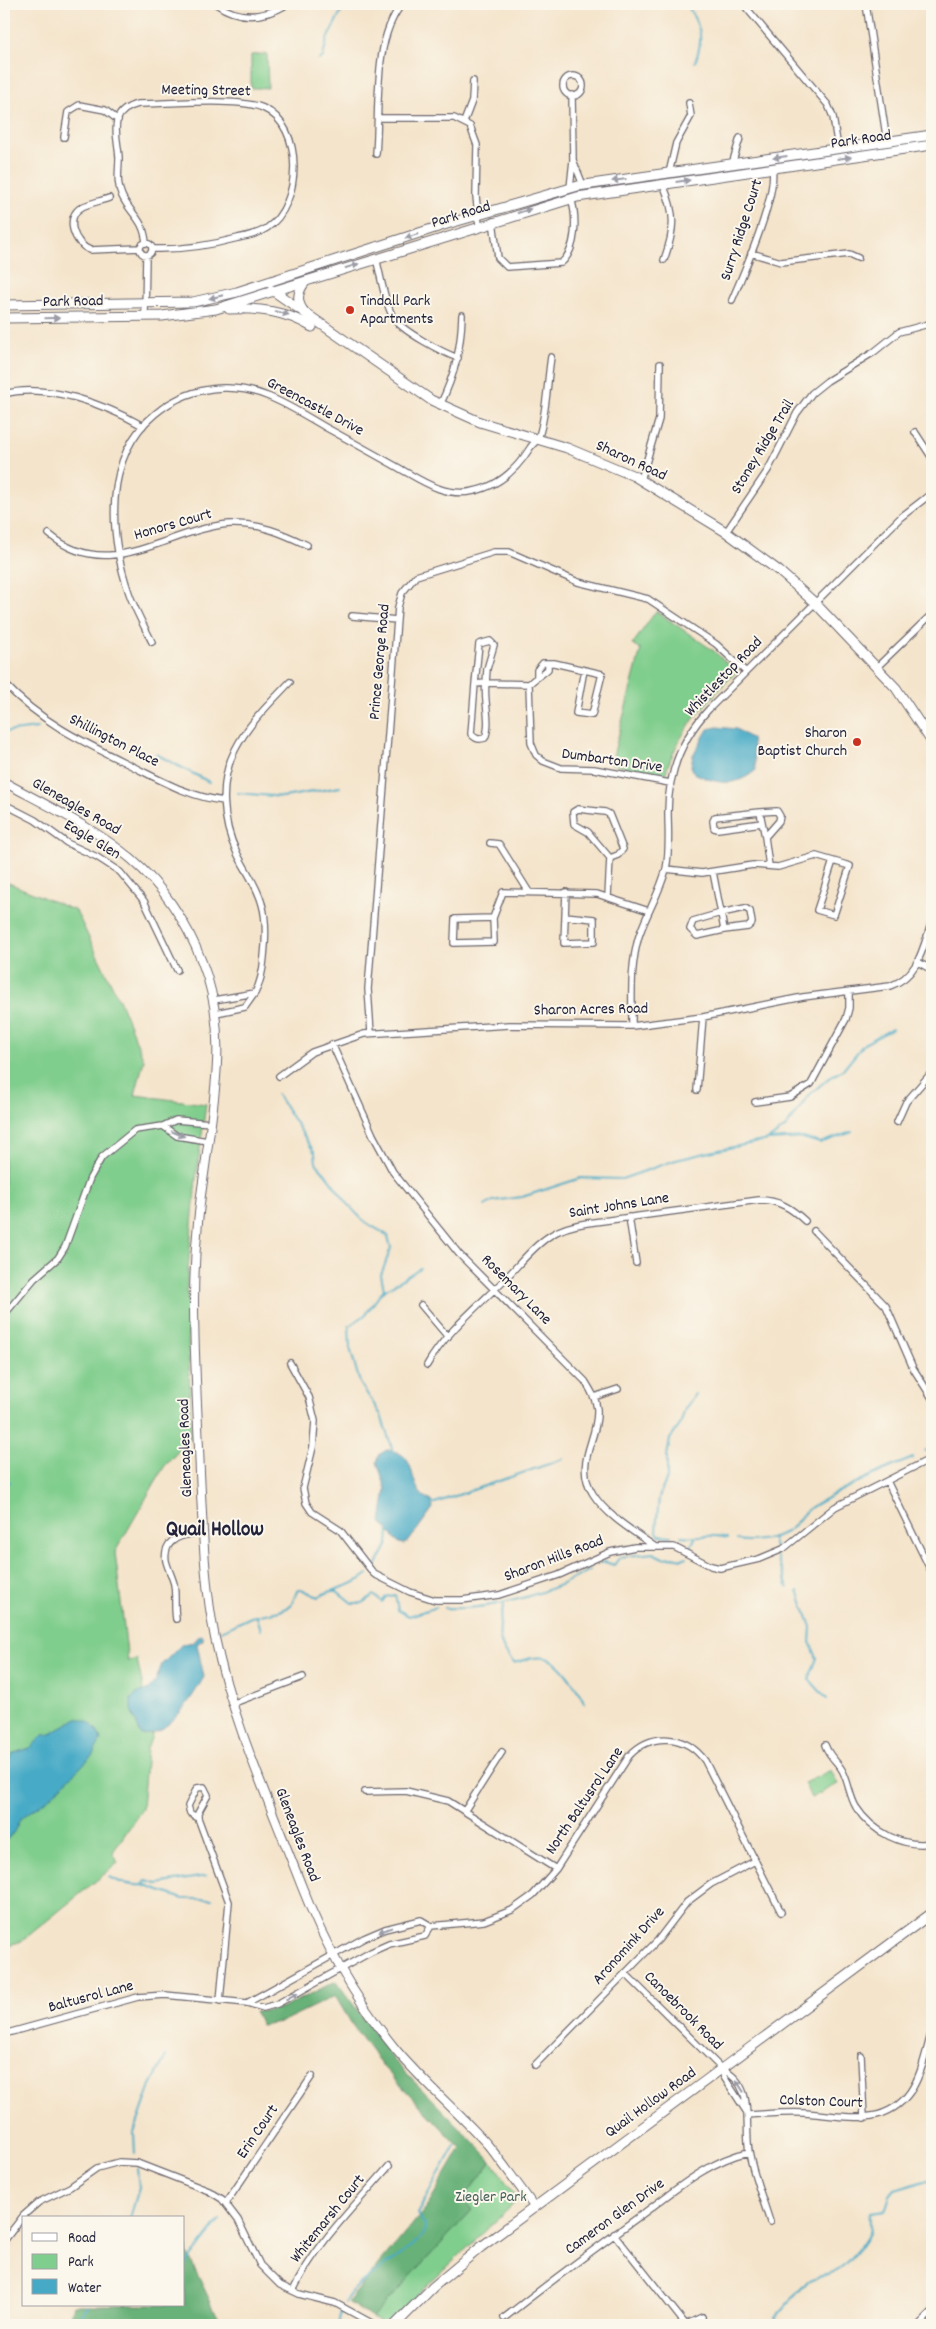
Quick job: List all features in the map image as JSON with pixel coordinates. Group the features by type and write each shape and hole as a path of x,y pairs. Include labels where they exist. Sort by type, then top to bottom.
{"main road":[{"name":"Park Road","path":"4,318 145,316 216,309 571,198 772,168 888,147 932,135"},
{"name":"Park Road","path":"4,305 193,302 263,284 478,215 583,185 838,148 932,145"},
{"path":"306,282 301,288 298,298 302,310 310,318"},
{"name":"Sharon Road","path":"263,284 339,338 440,405 480,422 539,439 641,480 726,532 779,571 815,603 878,666 896,688 932,742"},
{"path":"216,309 263,309 279,312 302,320 319,330 339,338"},
{"name":"Quail Hollow Road","path":"395,2325 448,2273 932,1913"}],"street":[{"path":"216,4 231,13 248,16 274,11 288,4"},
{"path":"376,154 380,62 392,21 402,4"},
{"path":"743,4 828,105 833,117 838,148"},
{"path":"866,4 888,147"},
{"path":"464,122 472,102 473,82"},
{"path":"570,188 573,160 572,95"},
{"path":"669,173 676,143 691,116 689,103"},
{"name":"Meeting Street","path":"118,120 124,111 138,104 249,104 266,110 277,118 284,128 293,151 294,164 289,199 279,216 266,229 201,248 183,250 152,249"},
{"path":"64,137 68,112 79,105 104,110 118,120 114,130 119,156 119,189 124,200 142,223 146,243 152,249 146,255"},
{"path":"378,118 454,118 472,128 477,141 476,192 480,226"},
{"path":"732,164 740,138"},
{"path":"573,160 583,185"},
{"name":"Surry Ridge Court","path":"732,300 751,253 772,188 772,168"},
{"path":"663,184 674,218 672,237 664,260"},
{"path":"109,198 77,211 73,223 76,239 84,248 90,250 140,248 142,244 146,243"},
{"path":"493,221 498,258 507,267 561,263 571,252 575,212 571,198"},
{"path":"140,248 146,255 145,316"},
{"path":"751,253 781,262 849,254 858,258"},
{"path":"376,258 391,312 397,322 433,347 458,358"},
{"path":"440,405 451,383 458,358 462,314"},
{"name":"Stoney Ridge Trail","path":"726,532 768,470 797,413 812,394 899,332 932,323"},
{"path":"539,439 551,356"},
{"path":"641,480 659,419 660,364"},
{"name":"Greencastle Drive","path":"152,642 130,594 119,553 115,505 116,484 124,456 143,426 170,403 191,394 220,388 249,390 271,397 426,484 440,490 461,493 487,487 506,476 539,439"},
{"path":"4,394 31,390 58,394 115,411 143,426"},
{"path":"915,432 932,458"},
{"name":"Whistlestop Road","path":"632,1026 634,959 639,936 657,896 666,869 669,848 670,783 678,755 693,729 709,709 901,517 932,493"},
{"name":"Honors Court","path":"49,534 66,548 95,555 154,547 204,529 230,524 261,526 281,532 307,545"},
{"name":"Prince George Road","path":"371,1033 368,989 397,620 402,593 416,576 484,554 509,552 578,582 648,598 716,644 746,672"},
{"path":"878,666 932,614"},
{"path":"352,616 397,620"},
{"path":"490,641 494,645 487,668 486,684 484,696 488,731 485,738 476,739 471,734 479,644 490,641"},
{"path":"475,684 529,684 537,676 543,674 548,668 548,664 554,662 602,674 592,715 576,713 584,670"},
{"path":"216,1013 245,1007 255,993 263,973 266,946 265,917 257,890 233,845 227,826 224,801 227,774 235,750 256,718 290,682"},
{"name":"Shillington Place","path":"4,683 28,706 64,732 192,795 224,801"},
{"name":"Dumbarton Drive","path":"529,684 531,743 536,755 543,761 561,768 594,769 670,783"},
{"name":"Gleneagles Road","path":"4,782 90,828 140,866 161,890 183,921 204,965 214,1000 219,1060 197,1231 194,1301 203,1532 210,1611 218,1653 234,1703 312,1913 341,1968 367,2010 398,2051 488,2145 534,2208"},
{"name":"Eagle Glen","path":"4,804 35,820 67,843 98,857 120,872 144,902 178,970"},
{"path":"608,897 610,858 588,832 574,824 574,812 578,809 609,814 623,849 618,855 610,858"},
{"path":"762,823 718,829 714,828 713,824 715,817 777,811 780,816 779,822 765,837"},
{"path":"760,812 769,866"},
{"path":"490,843 499,844 529,892"},
{"path":"666,869 691,873 713,872 753,865 778,868 816,856 833,861 850,866 834,914 818,910 833,861"},
{"path":"713,872 724,930"},
{"path":"493,918 455,919 454,943 494,942 493,918 503,892 566,892 608,897 649,911"},
{"path":"565,916 594,919 594,942 564,943 565,916 566,892"},
{"path":"745,908 750,911 752,923 748,927 697,936 690,929 693,922 721,913 745,908"},
{"name":"Sharon Acres Road","path":"279,1076 312,1052 352,1037 371,1033 509,1025 632,1026 703,1016 803,997 896,984 912,972 918,962 932,921"},
{"path":"918,962 932,970"},
{"path":"755,1102 790,1097 811,1084 846,1019 849,1008 849,992"},
{"path":"214,1000 255,993"},
{"path":"698,1090 703,1016"},
{"name":"Rosemary Lane","path":"332,1044 373,1134 393,1172 454,1248 582,1376 594,1397 597,1418 585,1462 589,1486 598,1501 610,1513 654,1546"},
{"path":"897,1122 906,1102 932,1072"},
{"path":"4,1315 34,1278 58,1258 65,1247 90,1178 102,1157 134,1130 164,1126 176,1120 211,1124"},
{"path":"164,1126 177,1136 208,1141"},
{"name":"Saint Johns Lane","path":"427,1365 448,1337 551,1235 575,1225 766,1200 788,1206 805,1221"},
{"path":"629,1218 636,1263"},
{"path":"814,1230 886,1306 913,1368 932,1398"},
{"path":"421,1305 448,1337"},
{"name":"Sharon Hills Road","path":"290,1363 309,1397 314,1415 314,1439 303,1488 306,1503 312,1512 340,1530 374,1574 404,1590 435,1600 481,1598 536,1584 610,1552 654,1546 674,1547 710,1566 720,1568 758,1559 783,1549 835,1507 932,1458"},
{"path":"594,1397 618,1389"},
{"path":"887,1480 932,1573"},
{"path":"176,1619 174,1584 166,1559 167,1549 174,1539 182,1535 203,1532"},
{"path":"234,1703 303,1677"},
{"name":"North Baltusrol Lane","path":"334,1955 385,1929 421,1920 431,1926 472,1924 498,1916 533,1895 556,1869 629,1756 644,1744 664,1738 686,1743 701,1756 780,1912"},
{"path":"826,1746 830,1757 844,1772 856,1807 874,1828 900,1841 917,1845 932,1843"},
{"path":"465,1810 502,1752"},
{"path":"198,1818 190,1812 188,1806 197,1788 204,1787 208,1795 198,1813 198,1818 229,1902 220,2001"},
{"path":"365,1792 395,1790 422,1793 448,1801 556,1869"},
{"name":"Aronomink Drive","path":"535,2065 658,1940 684,1906 700,1891 755,1862"},
{"path":"341,1968 389,1944 425,1936 431,1926"},
{"path":"247,2003 334,1955"},
{"name":"Baltusrol Lane","path":"4,2034 138,1997 165,1996 247,2003 263,2008 277,2004 341,1968"},
{"name":"Canoebrook Road","path":"625,1973 722,2069 724,2077 747,2113 749,2152 770,2222"},
{"name":"Colston Court","path":"747,2113 802,2113 864,2118 878,2116 891,2110 910,2092 932,2031"},
{"path":"861,2056 864,2118"},
{"name":"Erin Court","path":"226,2204 312,2076"},
{"name":"Cameron Glen Drive","path":"504,2318 614,2234 695,2178 726,2161 749,2152"},
{"path":"23,2216 39,2202 70,2187 97,2168 119,2162 143,2166 199,2186 214,2194 226,2204 238,2220 266,2273 280,2285 293,2292 336,2303 375,2325"},
{"name":"Whitemarsh Court","path":"293,2292 306,2264 389,2166"},
{"path":"4,2241 22,2218"},
{"path":"614,2234 686,2325 702,2317"},
{"path":"919,2325 932,2312"}],"green space":[{"path":"267,54 268,88 251,88 251,55"},
{"path":"656,611 714,651 736,672 703,707 685,732 677,745 665,775 611,764 641,649 632,645"},
{"path":"4,881 76,911 121,1004 144,1060 135,1095 206,1104 196,1179 187,1283 191,1437 164,1467 115,1552 128,1661 137,1659 145,1697 161,1712 147,1749 142,1809 113,1852 118,1863 22,1941 4,1947"},
{"path":"831,1770 838,1784 811,1798 804,1783"},
{"path":"336,1981 398,2065 492,2161 463,2199 472,2210 372,2318 348,2302 426,2208 461,2148 384,2068 353,2026 335,1996 281,2022 261,2025 255,2012 283,2008"},
{"name":"Ziegler Park","path":"492,2161 518,2200 386,2325 372,2318 472,2210 463,2199"},
{"path":"185,2247 187,2248 187,2253 217,2315 227,2325 62,2325 69,2320 73,2306 185,2306"}],"water":[{"path":"717,727 736,729 752,739 756,770 741,780 718,782 694,773 691,766 693,755 708,729"},
{"path":"387,1450 397,1452 408,1461 417,1488 422,1495 432,1501 433,1508 409,1541 404,1544 399,1543 381,1522 386,1489 377,1462 380,1454"},
{"path":"200,1635 203,1636 203,1640 197,1644 204,1677 199,1686 170,1723 151,1734 141,1735 131,1710 131,1699 136,1694 149,1689 156,1680 162,1664 182,1644 194,1642"},
{"path":"77,1718 92,1725 101,1740 92,1756 48,1799 20,1819 14,1832 4,1843 4,1773 10,1758 14,1753 30,1748 43,1735 51,1734"}],"waterway":[{"path":"319,60 323,57 327,39 345,4"},
{"path":"687,4 700,32 700,45 695,62"},
{"path":"4,732 37,728"},
{"path":"156,754 209,782"},
{"path":"238,793 284,797 340,787"},
{"path":"768,1140 786,1127 809,1095 830,1077 843,1070 864,1044 892,1029"},
{"path":"277,1094 315,1153 316,1163 355,1212 364,1221 388,1236 391,1248 381,1275 384,1289 365,1315 349,1326 350,1348 360,1383 381,1415 393,1452"},
{"path":"485,1206 493,1201 522,1197 581,1178 622,1179 676,1160 768,1140 803,1138 820,1143 852,1132"},
{"path":"382,1292 420,1268"},
{"path":"671,1536 659,1535 656,1530 659,1497 667,1478 667,1456 670,1439 680,1425 685,1409 695,1394"},
{"path":"925,1451 932,1448"},
{"path":"737,1540 762,1540 786,1532 793,1527 803,1514 822,1501 860,1481 913,1458"},
{"path":"432,1504 563,1459"},
{"path":"4,1484 10,1482"},
{"path":"375,1568 388,1544 389,1531"},
{"path":"681,1536 727,1538"},
{"path":"772,1537 775,1548"},
{"path":"690,1548 695,1538"},
{"path":"600,1563 605,1562 614,1565 620,1557 653,1553 663,1558 682,1559 687,1557"},
{"path":"777,1557 788,1588"},
{"path":"445,1608 481,1607 520,1599 557,1586 590,1570"},
{"path":"221,1631 251,1617 280,1611 291,1606 297,1591 301,1589 318,1597 349,1585 368,1574"},
{"path":"332,1591 337,1591 352,1603 362,1603 374,1595 382,1602 386,1597 395,1595 398,1610 409,1616 437,1607"},
{"path":"798,1591 811,1627 810,1642 817,1658 809,1679 827,1699"},
{"path":"504,1604 500,1621 500,1636 508,1656 514,1663 537,1658 551,1660 563,1670 585,1704"},
{"path":"257,1617 261,1630"},
{"path":"109,1877 125,1884 143,1885 146,1881 157,1884 206,1876"},
{"path":"143,1885 183,1899 212,1899"},
{"path":"135,2154 134,2133 151,2085 166,2056"},
{"path":"345,2302 351,2292 416,2243 423,2234 425,2225 417,2214 455,2145"},
{"path":"131,2216 139,2188 137,2169"},
{"path":"779,2325 775,2318 808,2281 833,2273 854,2254 869,2232 870,2213 885,2211 890,2196 895,2190 932,2179"},
{"path":"185,2265 220,2220"},
{"path":"77,2325 87,2306"},
{"path":"338,2325 341,2311"}],"place":[{"name":"Tindall Park Apartments","path":"350,310"},
{"name":"Sharon Baptist Church","path":"857,742"}],"district":[{"name":"Quail Hollow","path":"215,1531"}]}
